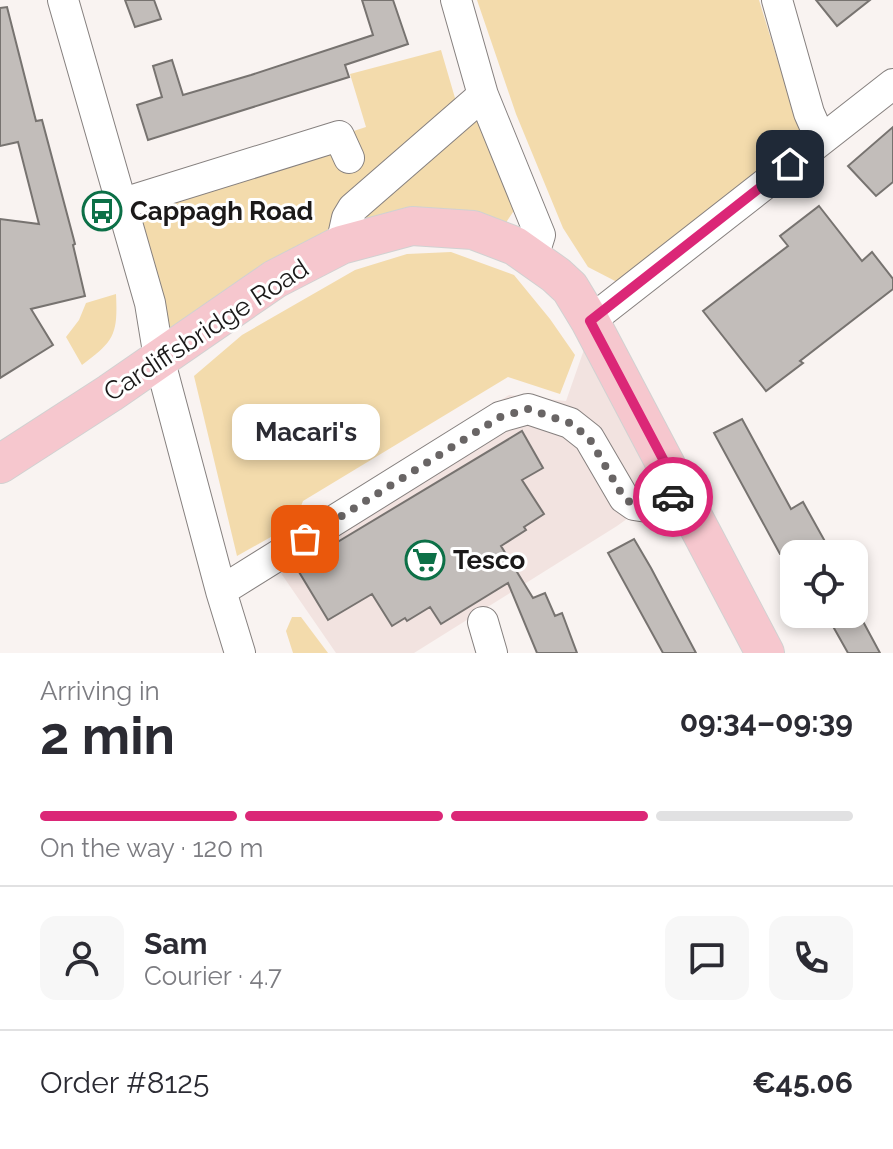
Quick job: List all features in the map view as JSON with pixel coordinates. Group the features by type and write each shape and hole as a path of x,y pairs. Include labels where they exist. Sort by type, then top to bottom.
{"main road":[{"name":"Cardiffsbridge Road","path":"0,464 110,393 275,279 341,245 412,226 473,230 515,246 570,288 765,653"}],"street":[{"path":"63,0 150,303 159,358 240,653"},
{"path":"456,0 483,95 540,235 533,257"},
{"path":"777,0 809,113 821,140"},
{"path":"590,321 893,84"},
{"path":"341,245 347,218 353,208 483,95"},
{"path":"120,204 339,136 349,158"},
{"path":"221,591 500,417 528,409 570,423 589,438 624,498 634,505 647,507 682,495"},
{"path":"483,622 492,653"}],"shaded area":[{"path":"477,0 759,0 803,142 619,283 588,267 563,228 516,114"},
{"path":"441,50 455,98 480,125 515,209 507,221 509,243 411,225 158,355 122,206 366,127 350,74"},
{"path":"451,252 514,275 550,319 575,355 560,394 508,377 303,501 294,524 237,556 194,376 242,335 355,270 407,254"},
{"path":"116,294 112,336 101,350 82,365 66,337 79,320 86,303"},
{"path":"587,341 665,476 659,496 617,526 414,653 336,653 265,550 509,395 566,401"},
{"path":"292,617 301,617 328,653 293,653 286,631"}],"building":[{"path":"125,0 154,0 161,19 135,27"},
{"path":"362,0 393,0 408,44 345,65 349,77 148,140 137,105 162,97 153,66 172,60 183,95 251,75 373,35"},
{"path":"816,0 870,0 837,26"},
{"path":"7,7 36,121 42,120 75,244 85,296 31,309 53,345 0,378 0,219 39,224 18,142 0,146 0,8"},
{"path":"893,127 893,182 876,196 848,166"},
{"path":"819,206 862,261 872,252 893,279 893,289 766,391 703,311 788,246 780,236"},
{"path":"742,419 791,509 803,502 824,540 780,540 780,554 714,433"},
{"path":"522,431 543,468 522,480 544,514 501,546 533,598 545,593 555,616 562,613 577,653 537,653 508,583 441,624 430,607 392,626 372,594 328,620 296,567"},
{"path":"634,539 696,653 663,653 608,553"},
{"path":"834,628 867,628 880,653 848,653"}],"way so far":[{"path":"305,539 500,417 528,409 570,423 589,438 624,498 634,505 647,507 673,497"}],"place":[{"name":"Cappagh Road","path":"102,211"},
{"name":"Macari's","path":"305,539"},
{"name":"Tesco","path":"425,560"}],"route":[{"path":"673,497 682,495 590,321 790,164"}]}
